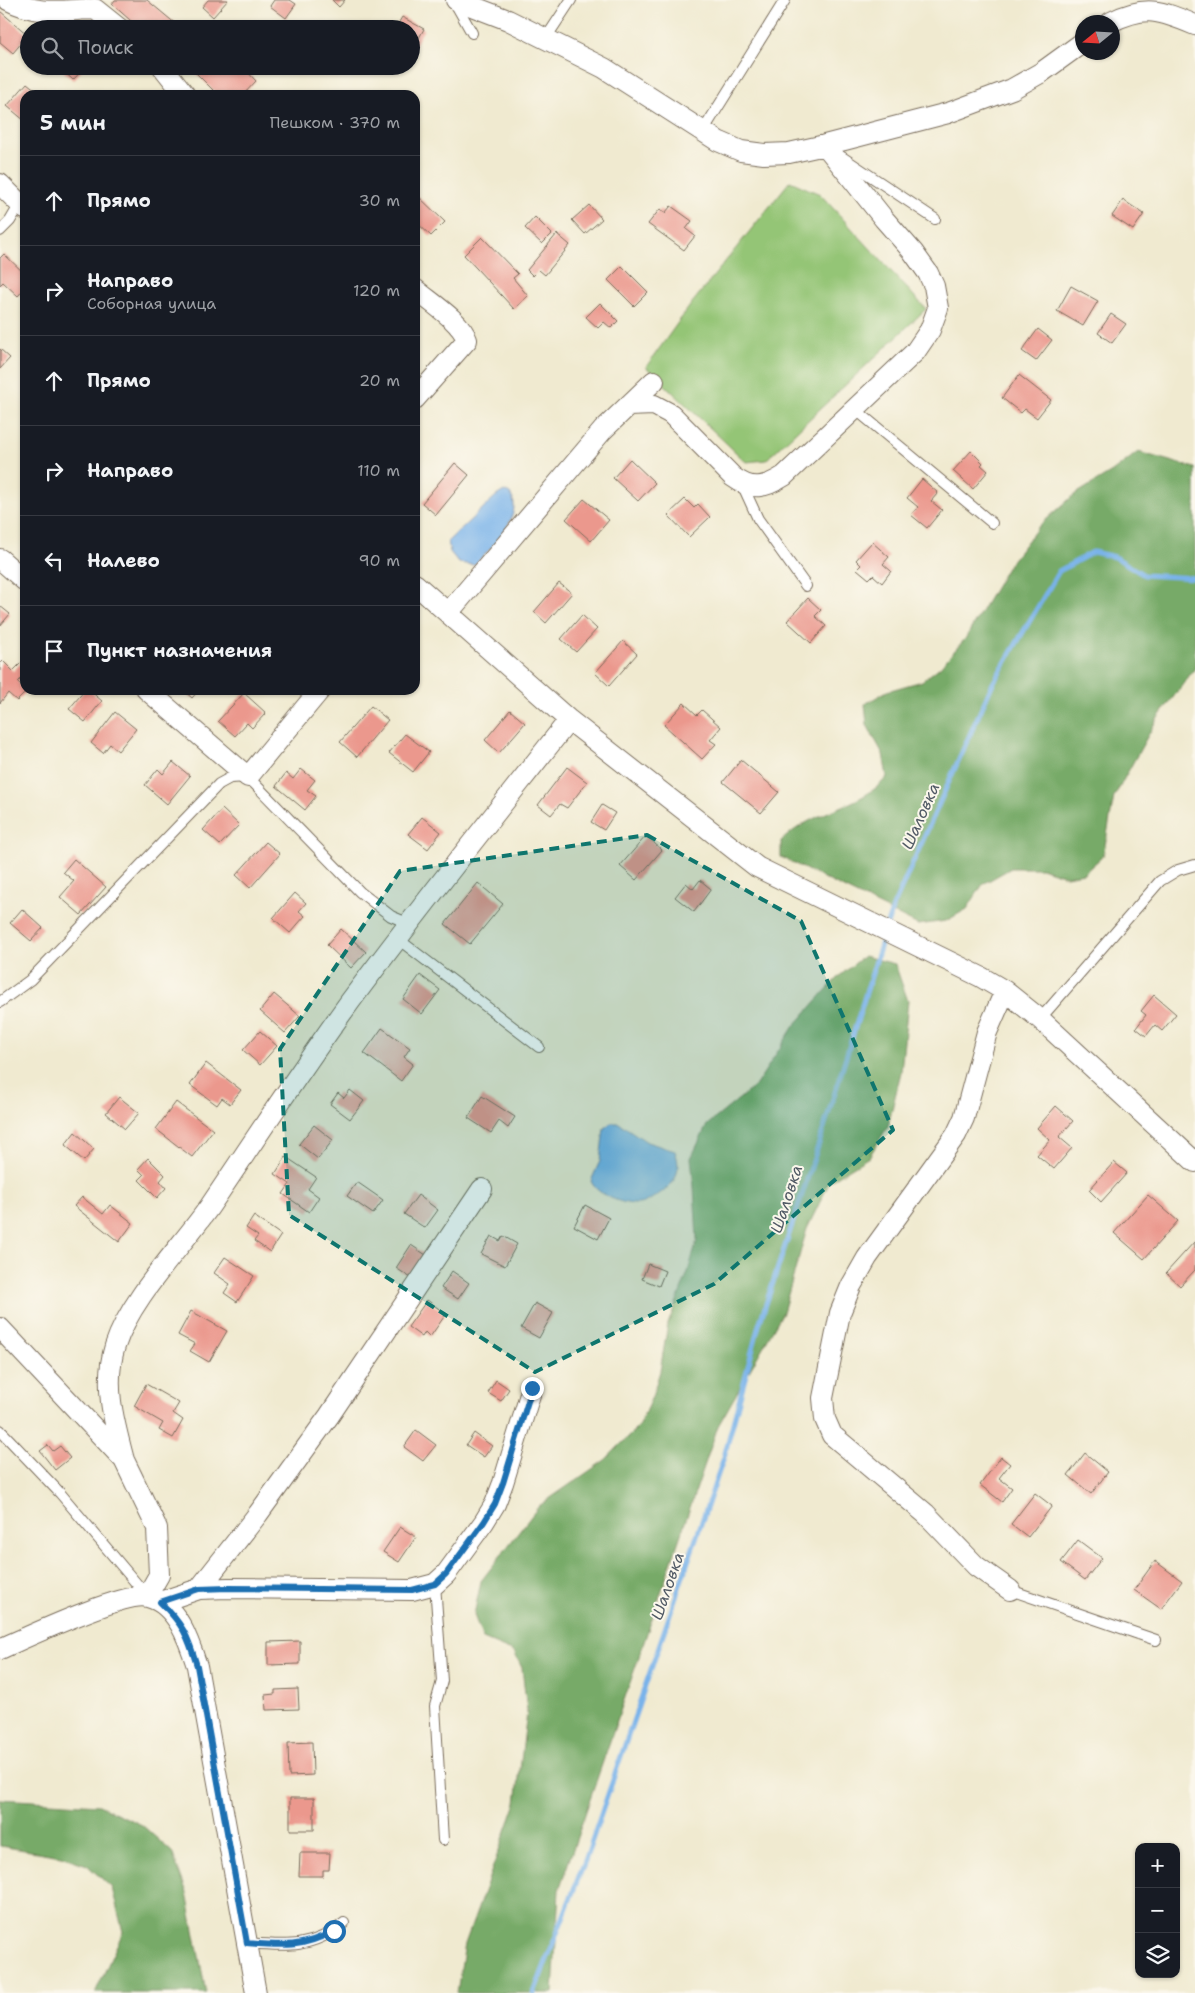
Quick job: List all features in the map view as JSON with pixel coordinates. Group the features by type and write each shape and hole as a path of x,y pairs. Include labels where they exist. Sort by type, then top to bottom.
{"street":[{"path":"8,0 17,5 60,13 95,9 109,20"},
{"path":"455,0 508,20 604,68 718,141 741,151 764,154 789,153 948,113 1012,89 1042,72 1075,49"},
{"path":"1120,18 1134,12 1152,11 1174,16 1195,24"},
{"path":"169,75 181,90"},
{"path":"628,406 654,405 671,414 742,484 754,486 769,485 784,476 915,352 930,330 938,308 934,286 928,273 913,252 824,145"},
{"path":"0,184 20,203"},
{"path":"420,293 454,321 465,333 467,340 420,393"},
{"path":"448,613 604,430 654,381"},
{"path":"0,559 20,577"},
{"path":"420,588 569,720 757,867 904,938 1005,991 1040,1019 1195,1162"},
{"path":"153,695 248,777 316,695"},
{"path":"154,1599 160,1574 157,1528 124,1460 111,1411 109,1386 114,1348 123,1327 134,1306 198,1223 348,1004 569,720"},
{"path":"1005,991 987,1032 964,1118 956,1135 866,1258 851,1286 840,1313 822,1398 825,1419 832,1435 926,1514 976,1566 1010,1590"},
{"path":"199,1589 258,1514 329,1416 482,1189"},
{"path":"0,1328 124,1460"},
{"path":"0,1649 110,1603 130,1597 154,1599 199,1589 412,1590 435,1584 446,1574 495,1504 532,1388"},
{"path":"154,1599 175,1617 187,1635 197,1666 256,1993"}],"lane":[{"path":"455,0 472,33"},
{"path":"546,38 571,0"},
{"path":"703,131 785,0"},
{"path":"824,145 935,219"},
{"path":"0,231 20,209"},
{"path":"855,409 992,523"},
{"path":"742,484 758,519 806,586"},
{"path":"0,1002 30,980 219,784 230,778 248,777 360,892 391,916 404,931 539,1047"},
{"path":"1040,1019 1160,881 1178,870 1195,865"},
{"path":"0,1430 60,1493 154,1599"},
{"path":"435,1584 442,1681 435,1706 443,1840"},
{"path":"1010,1590 1156,1640"},
{"path":"247,1943 298,1945 318,1940 344,1923"}],"highlighted area":[{"path":"647,835 801,921 893,1130 714,1284 535,1372 289,1215 280,1049 400,871"}],"green space":[{"path":"790,181 820,194 926,309 766,460 746,462 646,367 692,303"},
{"path":"1138,452 1195,468 1195,668 1157,719 1114,797 1103,856 1084,873 1066,876 1041,868 1011,868 983,884 967,909 946,921 918,925 781,857 781,841 792,832 807,822 867,794 887,777 883,754 867,725 865,704 887,691 922,681 940,667 965,639 1008,566 1039,526 1074,495 1112,472"},
{"path":"864,956 895,964 908,1001 901,1072 888,1126 869,1157 830,1181 807,1229 783,1312 718,1426 559,1890 553,1993 457,1993 465,1944 516,1803 527,1711 522,1668 514,1652 483,1639 474,1615 481,1581 539,1506 605,1460 638,1427 652,1397 660,1371 668,1324 688,1272 697,1240 691,1158 707,1125 756,1085 794,1026 837,978"},
{"path":"0,1799 99,1805 142,1825 172,1852 187,1893 206,1993 95,1993 123,1932 112,1888 87,1865 61,1856 0,1846"}],"water":[{"path":"504,491 510,494 514,505 510,521 500,538 474,565 459,563 450,552 448,541 496,496"},
{"path":"611,1123 619,1123 647,1142 675,1151 678,1166 672,1183 662,1192 640,1204 625,1203 604,1195 598,1191 591,1181 600,1161 604,1128"}],"building":[{"path":"115,0 147,0 171,20 130,20 112,4"},
{"path":"208,0 228,0 213,17 202,7"},
{"path":"274,0 290,0 296,4 286,18 270,6"},
{"path":"332,0 345,0 339,7"},
{"path":"0,11 20,28 20,45 13,53 0,42"},
{"path":"420,27 424,29 420,36"},
{"path":"68,75 78,75 73,80"},
{"path":"198,75 250,75 256,81 248,90 213,90"},
{"path":"27,83 36,90 21,90"},
{"path":"20,91 20,117 7,106"},
{"path":"420,198 445,222 431,236 420,226"},
{"path":"1123,200 1144,214 1133,230 1112,216"},
{"path":"589,205 602,219 585,234 572,220"},
{"path":"671,206 692,221 686,229 695,236 684,250 648,224 660,209 665,213"},
{"path":"535,217 552,234 542,244 525,228"},
{"path":"557,234 570,245 545,275 539,270 533,276 527,270"},
{"path":"482,237 518,274 513,278 528,296 514,309 464,255"},
{"path":"4,254 20,269 20,294 18,296 3,282 0,285 0,258"},
{"path":"622,266 648,292 634,306 608,280"},
{"path":"1071,286 1098,301 1083,326 1057,311"},
{"path":"600,303 618,321 611,328 604,322 598,328 586,317"},
{"path":"1111,314 1126,324 1112,343 1098,333"},
{"path":"1038,329 1052,340 1036,361 1022,351"},
{"path":"0,349 10,358 0,369"},
{"path":"1019,375 1051,400 1037,418 1025,409 1021,413 1002,398"},
{"path":"971,451 988,471 973,489 953,471"},
{"path":"630,459 655,483 638,501 613,478"},
{"path":"455,463 469,475 436,515 422,503"},
{"path":"922,479 938,493 931,501 942,510 927,528 911,515 918,507 907,498"},
{"path":"584,499 609,520 591,541 566,519"},
{"path":"685,499 694,508 698,504 710,517 689,537 668,515"},
{"path":"872,542 889,557 883,564 891,571 882,583 873,575 869,579 857,569 861,565 856,560"},
{"path":"559,583 572,593 546,623 534,612"},
{"path":"808,598 821,610 815,616 826,626 811,643 787,621"},
{"path":"0,606 10,614 0,626"},
{"path":"582,615 597,629 576,652 561,639"},
{"path":"623,641 637,654 609,686 595,673"},
{"path":"3,661 13,671 20,664 20,680 18,682 20,684 20,695 23,695 17,701 8,693 0,703 0,664"},
{"path":"81,695 95,695 102,701 85,722 69,709"},
{"path":"242,695 246,695 266,713 252,728 247,723 235,736 218,721"},
{"path":"684,703 697,715 702,710 721,727 710,740 716,744 702,759 664,725"},
{"path":"371,706 388,720 357,757 340,742"},
{"path":"510,710 525,723 499,753 485,740"},
{"path":"115,712 136,729 118,751 110,744 103,753 91,743"},
{"path":"405,734 429,752 413,772 389,753"},
{"path":"741,760 779,792 761,813 723,782"},
{"path":"173,762 190,776 167,804 145,785 158,769 163,774"},
{"path":"567,767 587,782 567,808 560,804 551,815 538,805"},
{"path":"301,769 315,780 307,790 316,796 305,810 276,786 286,773 293,779"},
{"path":"602,805 615,813 604,830 591,822"},
{"path":"222,809 239,825 220,845 203,830"},
{"path":"422,817 441,832 428,849 408,834"},
{"path":"646,836 662,850 636,880 620,866"},
{"path":"266,842 280,854 250,888 236,875"},
{"path":"74,859 106,887 81,915 60,897 74,881 63,872"},
{"path":"700,880 711,889 694,912 675,897 686,883 693,889"},
{"path":"478,883 503,904 470,944 445,924"},
{"path":"295,893 306,903 299,911 305,916 290,933 273,918"},
{"path":"22,909 43,928 31,941 10,923"},
{"path":"341,929 366,952 351,968 327,945"},
{"path":"420,975 440,990 422,1014 403,999"},
{"path":"274,994 300,1016 285,1033 260,1011"},
{"path":"1154,995 1176,1014 1162,1031 1155,1025 1146,1036 1136,1028 1146,1015 1141,1011"},
{"path":"382,1028 410,1048 404,1057 413,1064 401,1081 364,1053"},
{"path":"260,1031 277,1046 260,1065 243,1050"},
{"path":"206,1063 241,1090 230,1104 222,1098 217,1105 190,1085"},
{"path":"350,1090 364,1101 350,1119 330,1104 338,1093 344,1098"},
{"path":"482,1096 515,1117 508,1128 499,1121 491,1133 468,1118"},
{"path":"119,1097 139,1113 125,1129 106,1113"},
{"path":"176,1102 213,1130 192,1157 156,1129"},
{"path":"1056,1106 1073,1121 1059,1137 1072,1148 1054,1169 1037,1155 1050,1140 1037,1128"},
{"path":"314,1125 333,1140 318,1159 299,1144"},
{"path":"75,1132 94,1149 84,1161 65,1145"},
{"path":"286,1157 316,1177 308,1189 319,1197 309,1212 283,1194 290,1184 275,1174"},
{"path":"148,1158 165,1175 160,1181 166,1188 157,1198 139,1180 144,1175 138,1169"},
{"path":"1114,1162 1127,1173 1101,1202 1089,1190"},
{"path":"357,1182 383,1200 373,1214 347,1196"},
{"path":"418,1195 438,1210 425,1228 404,1214"},
{"path":"1148,1195 1178,1221 1144,1259 1114,1233"},
{"path":"82,1197 103,1214 110,1205 133,1223 119,1242 74,1206"},
{"path":"585,1205 609,1218 598,1239 574,1226"},
{"path":"254,1216 281,1235 270,1252 254,1241 258,1236 246,1228"},
{"path":"491,1236 500,1241 503,1236 517,1244 505,1266 481,1254"},
{"path":"1195,1241 1195,1270 1180,1286 1166,1273"},
{"path":"411,1245 426,1255 411,1278 396,1268"},
{"path":"225,1257 254,1276 237,1302 224,1293 230,1284 214,1273"},
{"path":"648,1264 665,1271 659,1286 642,1279"},
{"path":"452,1271 469,1283 458,1299 441,1288"},
{"path":"427,1300 446,1314 430,1337 425,1332 422,1337 408,1327"},
{"path":"535,1303 553,1313 539,1338 521,1328"},
{"path":"191,1311 227,1331 209,1362 190,1351 195,1344 178,1335"},
{"path":"496,1380 509,1389 501,1401 488,1393"},
{"path":"146,1384 179,1403 173,1413 183,1420 173,1438 159,1430 163,1423 134,1406"},
{"path":"416,1430 436,1445 423,1461 404,1447"},
{"path":"474,1433 492,1446 484,1457 466,1445"},
{"path":"48,1445 53,1451 60,1446 70,1458 55,1470 40,1451"},
{"path":"1085,1453 1108,1472 1091,1494 1068,1475"},
{"path":"1001,1457 1010,1464 999,1478 1012,1488 1002,1502 980,1485"},
{"path":"1035,1493 1052,1506 1028,1537 1011,1524"},
{"path":"400,1527 416,1537 399,1562 383,1552"},
{"path":"1078,1540 1102,1558 1085,1580 1061,1562"},
{"path":"1155,1561 1182,1581 1161,1609 1134,1590"},
{"path":"300,1641 300,1664 268,1665 268,1642"},
{"path":"298,1689 299,1709 266,1710 265,1695 275,1694 275,1690"},
{"path":"312,1742 313,1775 289,1776 288,1743"},
{"path":"290,1798 314,1798 314,1830 290,1830"},
{"path":"300,1853 330,1853 329,1870 323,1870 323,1876 299,1876"}],"waterway":[{"name":"Шаловка","path":"886,927 893,907 992,685 1059,571 1093,552 1115,557 1144,575 1195,578"},
{"name":"Шаловка","path":"534,1993 586,1858 724,1457 759,1325 822,1134 884,935"}],"route":[{"path":"334,1931 318,1940 298,1945 247,1943 197,1666 187,1635 175,1617 160,1602 199,1589 412,1590 435,1584 446,1574 495,1504 532,1388"}]}
